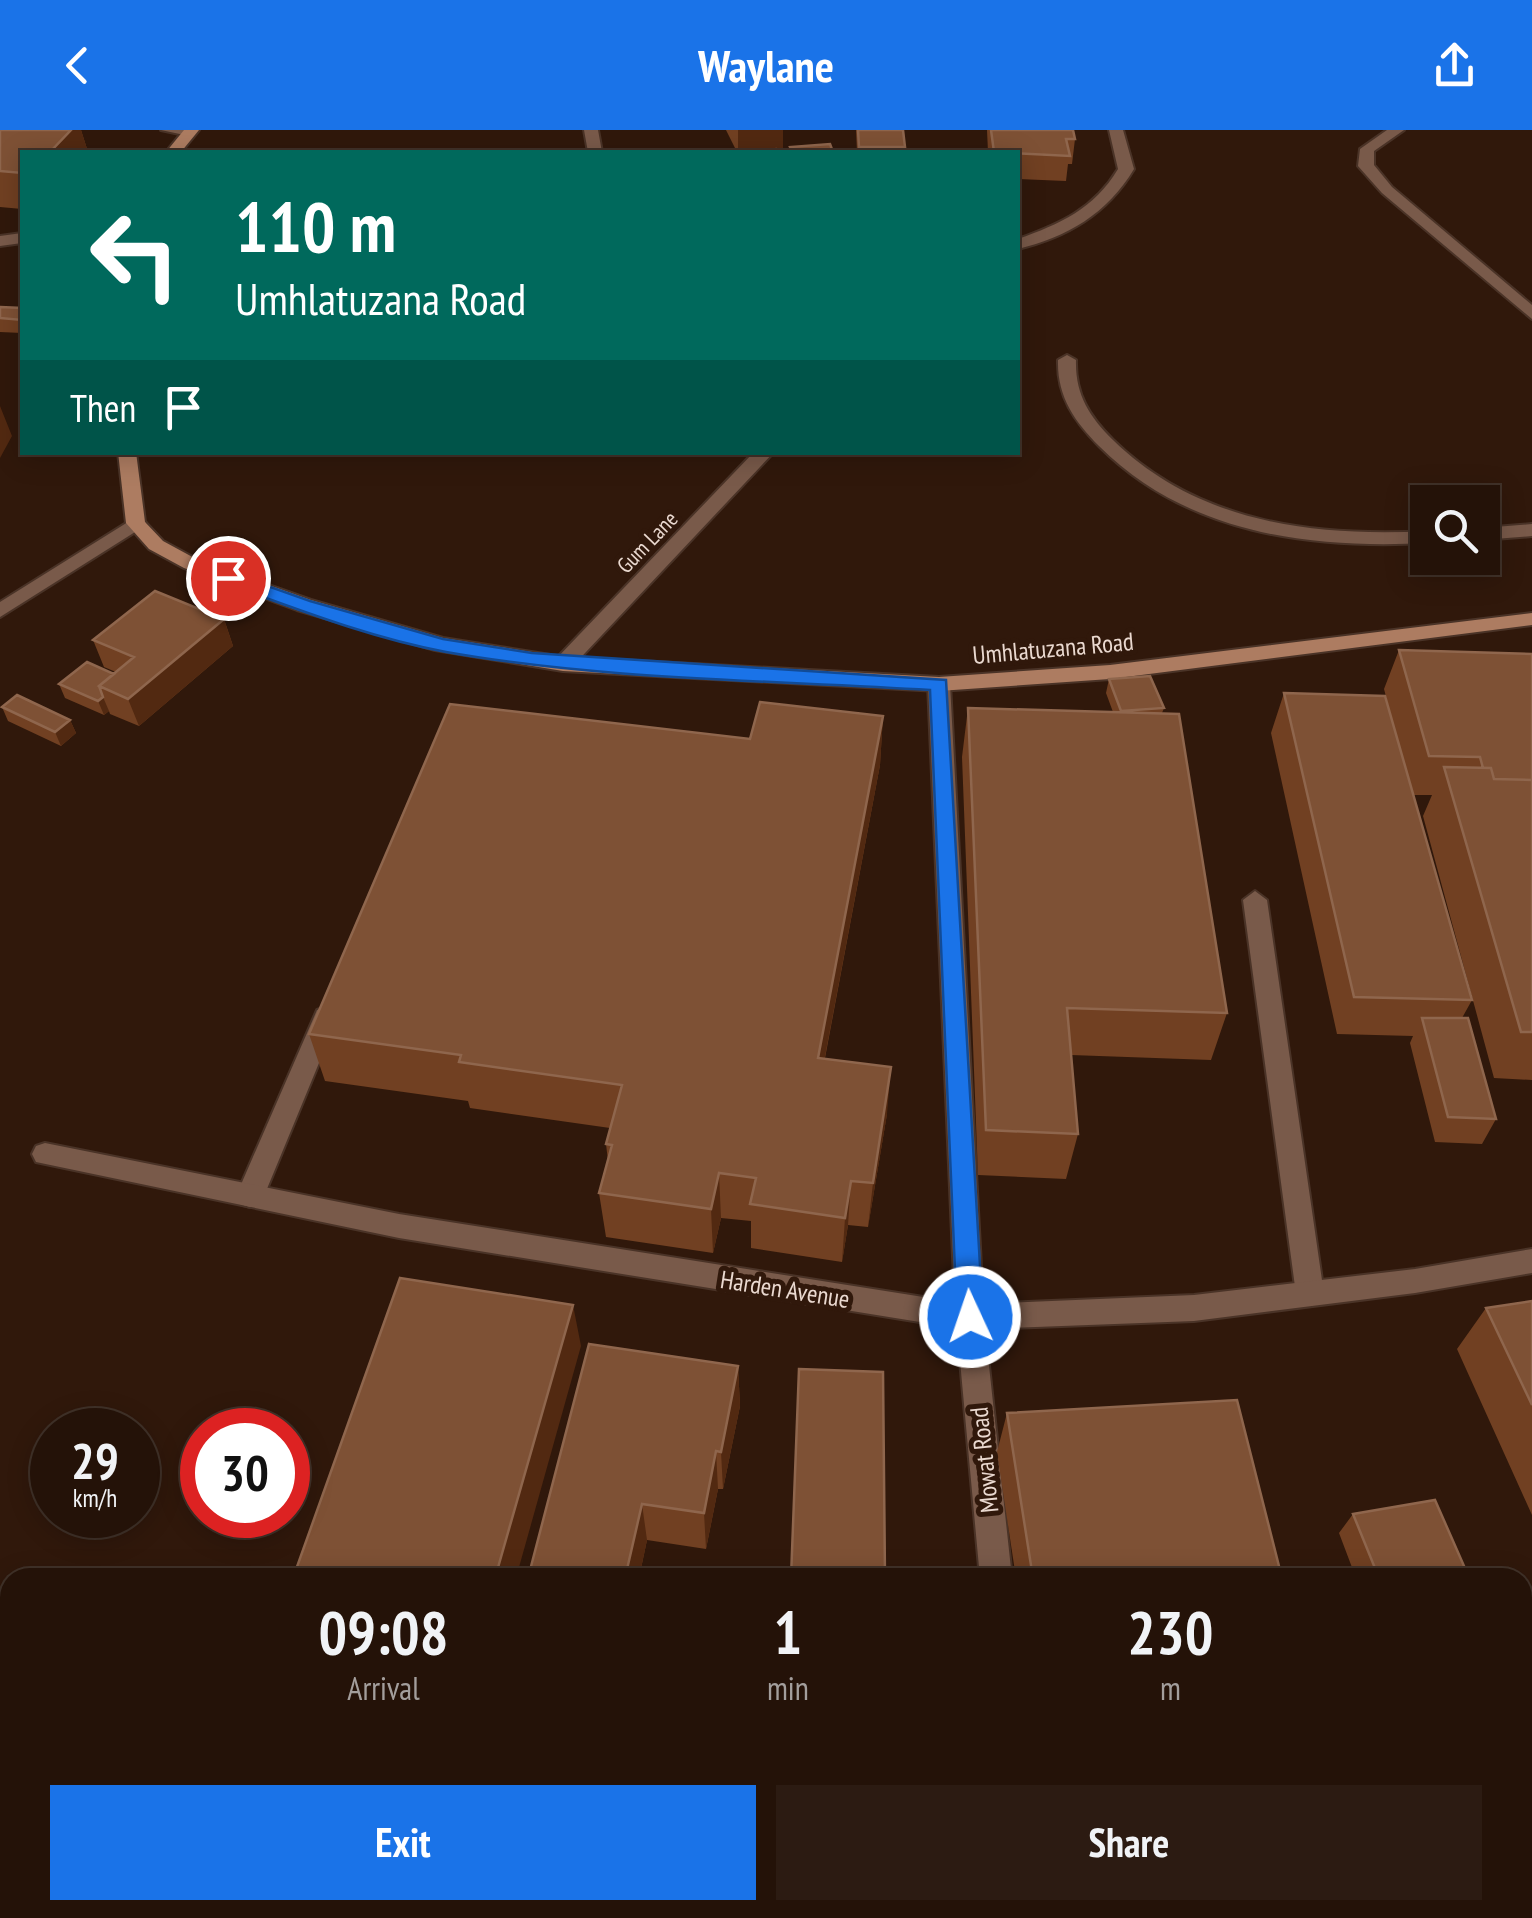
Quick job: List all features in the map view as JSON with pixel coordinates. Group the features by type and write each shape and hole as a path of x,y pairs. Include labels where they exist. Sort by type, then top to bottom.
{"street":[{"path":"168,130 191,131"},
{"path":"1020,243 1087,215 1114,193 1126,169 1116,130"},
{"path":"1398,130 1367,149 1366,166 1387,190 1532,314"},
{"path":"175,150 191,131"},
{"path":"1067,360 1067,388 1093,430 1128,463 1178,494 1233,520 1307,534 1410,537"},
{"path":"0,611 136,523 127,455"},
{"name":"Gum Lane","path":"563,664 762,455"},
{"name":"Umhlatuzana Road","path":"136,523 156,545 191,564 304,605 442,645 563,664 939,684 1110,672 1532,619"},
{"path":"1500,533 1532,530"},
{"name":"Mowat Road","path":"939,684 970,1317 995,1568"},
{"path":"1255,900 1310,1294"},
{"path":"250,1196 335,997"},
{"name":"Harden Avenue","path":"45,1154 399,1226 970,1317 1194,1308 1532,1261"}],"building":[{"path":"0,130 71,130 52,150 20,150 20,173 0,171"},
{"path":"858,130 903,130 905,147 859,147"},
{"path":"991,130 1073,130 1075,139 1066,139 1070,156 994,150"},
{"path":"830,144 832,150 791,150 790,147"},
{"path":"0,307 20,308 20,320 0,318"},
{"path":"155,591 224,619 128,699 99,686 134,657 93,640"},
{"path":"1399,650 1532,654 1532,780 1494,779 1491,768 1483,768 1480,757 1429,756"},
{"path":"87,662 114,674 99,686 103,697 98,701 59,684"},
{"path":"1150,676 1164,708 1121,711 1109,679"},
{"path":"1284,693 1385,696 1472,1000 1354,997"},
{"path":"17,695 70,720 55,732 2,707"},
{"path":"760,702 883,716 818,1058 891,1067 873,1183 851,1181 845,1218 750,1204 756,1178 719,1173 711,1209 599,1193 612,1145 606,1144 622,1085 459,1062 461,1055 309,1034 450,704 750,739"},
{"path":"968,708 1179,714 1227,1013 1067,1008 1078,1134 986,1130"},
{"path":"1444,767 1491,768 1494,779 1532,780 1532,1032 1521,1032"},
{"path":"1422,1018 1468,1018 1496,1119 1448,1117"},
{"path":"400,1278 573,1305 498,1568 297,1568"},
{"path":"1532,1301 1532,1405 1486,1308"},
{"path":"589,1344 738,1366 704,1513 642,1504 627,1568 531,1568"},
{"path":"799,1369 883,1372 885,1568 791,1568"},
{"path":"1237,1400 1279,1568 1031,1568 1007,1413"},
{"path":"1435,1500 1464,1566 1375,1568 1353,1514"}],"route":[{"path":"228,578 304,605 442,645 563,664 939,684 970,1317"}]}
